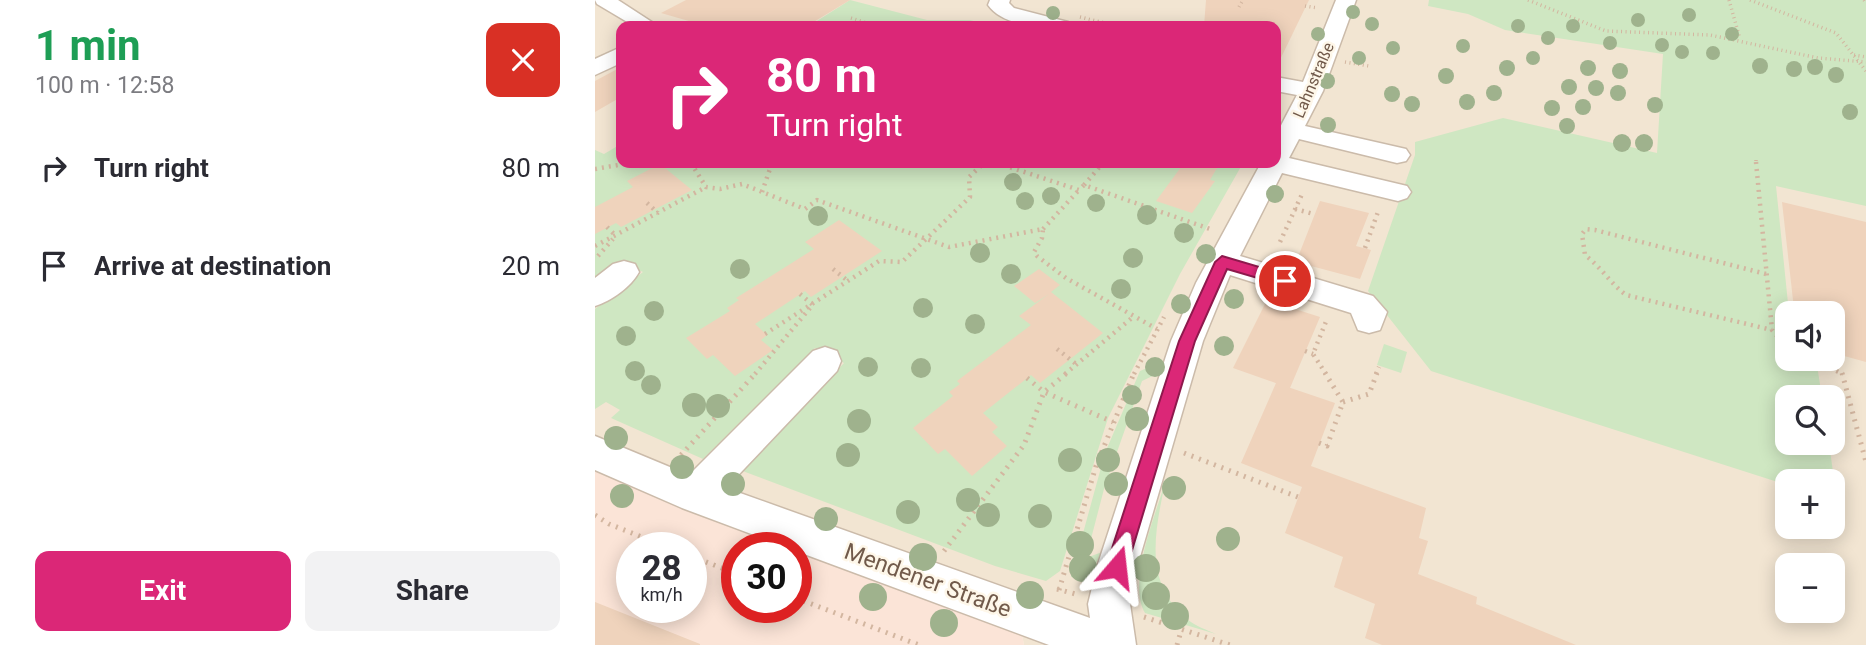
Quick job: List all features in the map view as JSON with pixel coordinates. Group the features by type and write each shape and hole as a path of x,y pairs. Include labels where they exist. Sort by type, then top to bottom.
{"street":[{"path":"604,0 640,21"},
{"path":"1000,0 998,5 1007,12 1042,21"},
{"name":"Lahnstraße","path":"1281,150 1311,91 1346,0"},
{"path":"595,68 616,57"},
{"path":"1281,86 1311,91"},
{"path":"1292,130 1397,155"},
{"path":"1281,163 1392,191"},
{"name":"Lahnstraße","path":"1115,645 1109,604 1117,567 1187,341 1213,244 1270,168"},
{"path":"1213,244 1362,304 1371,312 1369,321"},
{"path":"595,295 625,272"},
{"path":"695,495 825,361"},
{"name":"Mendener Straße","path":"595,452 695,495 1106,645"}],"path":[{"path":"1239,7 1243,0"},
{"path":"1528,0 1606,31 1680,33 1740,40 1841,62 1866,60"},
{"path":"1729,0 1740,40"},
{"path":"1750,0 1836,33 1866,71"},
{"path":"1305,6 1325,9"},
{"path":"851,18 860,21"},
{"path":"1854,55 1866,60"},
{"path":"1756,160 1772,330 1775,334"},
{"path":"595,169 616,165"},
{"path":"694,168 706,187"},
{"path":"762,192 770,168"},
{"path":"765,334 879,261 902,262 970,197 969,177 979,168"},
{"path":"1012,168 1079,190"},
{"path":"1099,168 1043,229 1042,238 1034,252 1066,278 1157,329"},
{"path":"1280,242 1313,172"},
{"path":"595,246 706,187 720,189 742,184 805,209 817,200 949,247 1043,229"},
{"path":"1084,185 1213,244 1216,221"},
{"path":"1365,248 1392,191"},
{"path":"647,204 658,213"},
{"path":"1295,209 1314,214"},
{"path":"607,228 615,236"},
{"path":"1766,274 1595,230 1586,229 1582,234 1585,255 1599,266 1618,291 1772,330"},
{"path":"595,260 615,236"},
{"path":"833,269 848,281"},
{"path":"800,295 813,305"},
{"path":"681,455 741,388 776,354 813,305"},
{"path":"1059,590 1096,466 1113,422 1170,307"},
{"path":"1313,354 1328,317 1316,313"},
{"path":"944,551 1024,445 1044,392 1133,317"},
{"path":"1057,349 1076,364"},
{"path":"1305,351 1313,354 1343,402"},
{"path":"1343,402 1369,394 1379,368"},
{"path":"1840,371 1851,393 1860,445 1866,462"},
{"path":"1027,377 1044,392 1113,422"},
{"path":"1319,443 1327,446 1343,402"},
{"path":"1182,452 1299,497"},
{"path":"595,515 629,532"},
{"path":"812,604 919,645"},
{"path":"1109,604 1181,631 1230,645"},
{"path":"1177,645 1181,631"}],"shaded area":[{"path":"595,0 1866,0 1866,645 1024,645 1021,630 812,548 812,532 772,532 595,462"},
{"path":"595,462 772,532 721,532 721,623 812,623 812,548 1021,630 1024,645 595,645"}],"green space":[{"path":"850,0 927,20 974,21 817,21"},
{"path":"1429,0 1866,0 1866,206 1776,186 1788,301 1775,301 1775,371 1818,371 1820,385 1775,385 1775,455 1831,455 1833,469 1775,469 1775,481 1431,371 1368,291 1415,155 1415,142 1503,118 1657,153 1663,54 1505,30 1468,14 1428,6"},
{"path":"616,147 616,168 1240,168 1180,274 1108,418 1060,571 1046,581 995,566 740,470 844,363 815,348 703,459 611,418 620,410 606,402 595,409 595,309 643,272 619,261 595,278 595,150 604,154"},
{"path":"1384,344 1407,352 1401,373 1377,365"},
{"path":"1166,360 1163,371 1142,381 1104,489 1086,558 1102,552 1088,578 1071,577 1105,453 1140,371"},
{"path":"1165,483 1156,538 1158,573 1173,605 1197,626 1216,634 1145,613 1140,600 1141,567"}],"building":[{"path":"686,0 850,0 815,21 689,21 661,13"},
{"path":"1206,0 1309,0 1281,58 1281,21 1204,21"},
{"path":"616,70 616,100 595,112 595,81"},
{"path":"652,168 665,168 692,190 621,227 616,223 595,234 595,207 633,187 627,181"},
{"path":"1180,168 1217,168 1210,180 1215,181 1192,213 1156,201"},
{"path":"1320,201 1369,213 1356,246 1371,250 1360,279 1296,262"},
{"path":"1782,202 1866,222 1866,362 1845,356 1845,301 1793,301"},
{"path":"839,220 882,251 811,297 805,291 755,324 767,335 761,340 773,350 735,376 713,355 707,359 686,338 730,311 727,308 739,300 736,298 814,249 805,242"},
{"path":"1039,269 1060,285 1051,292 1103,333 1040,383 1031,375 983,413 998,427 992,432 1007,446 972,476 945,449 938,454 913,428 953,396 949,392 960,384 957,381 1031,325 1019,316 1049,294 1035,303 1014,286"},
{"path":"1267,300 1320,317 1290,388 1233,368"},
{"path":"1276,383 1335,403 1311,466 1426,508 1419,538 1428,541 1418,574 1477,597 1476,604 1576,645 1382,645 1365,638 1375,604 1334,587 1343,557 1285,533 1302,487 1241,463"},
{"path":"595,602 616,610 616,623 648,623 700,644 700,645 595,645"}],"route":[{"path":"1117,567 1187,341 1222,262 1285,281"}]}
